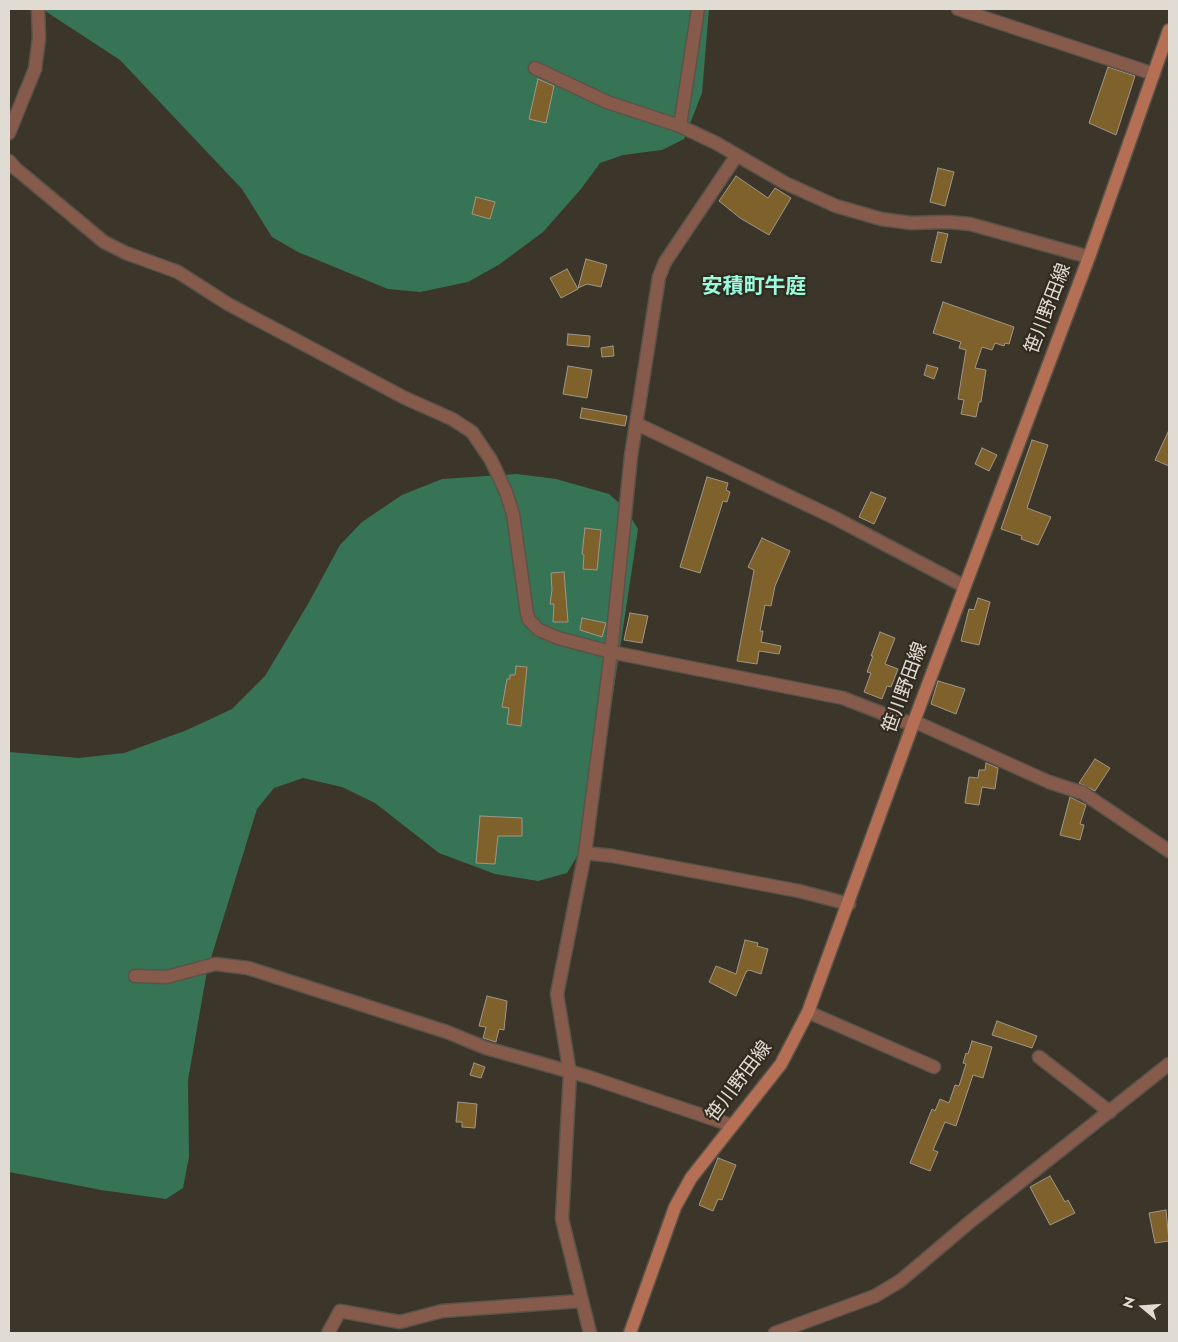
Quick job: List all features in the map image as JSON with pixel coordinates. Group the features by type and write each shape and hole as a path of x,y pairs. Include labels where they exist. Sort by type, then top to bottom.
{"street":[{"path":"9,133 35,69 39,38 38,9"},
{"path":"680,126 698,9"},
{"path":"958,9 1154,74"},
{"name":"笹川野田線","path":"630,1333 675,1207 691,1178 781,1064 808,1012 964,586 1089,257 1169,30"},
{"path":"535,68 607,102 680,126 792,186 823,201 855,212 910,223 948,222 970,224 1089,257"},
{"path":"590,1333 562,1219 570,1074 557,994 585,853 611,652 627,489 660,273 737,155"},
{"path":"9,161 104,242 126,253 178,272 228,304 405,398 452,419 472,432 491,460 506,492 513,514 529,620 536,628 547,634 611,652 843,698 913,724 920,724 1049,782 1083,793 1169,851"},
{"path":"637,424 836,518 964,586"},
{"path":"585,853 613,856 799,891 849,904"},
{"path":"135,976 167,977 215,964 248,968 447,1032 486,1048 570,1074 589,1077 731,1125"},
{"path":"808,1012 934,1067"},
{"path":"1039,1057 1110,1112"},
{"path":"775,1333 876,1296 894,1285 964,1226 1169,1064"},
{"path":"328,1333 337,1313 340,1311 400,1322 442,1311 581,1301"}],"green space":[{"path":"42,9 709,9 702,93 684,139 662,150 623,155 600,163 581,189 543,232 500,264 468,282 420,292 388,289 298,252 272,237 242,189 120,60"},
{"path":"517,474 556,479 609,494 625,508 638,529 599,787 586,842 567,873 538,881 495,874 439,853 375,803 342,787 303,778 274,788 257,809 207,971 188,1080 189,1157 183,1188 166,1199 101,1190 9,1172 9,752 79,758 124,753 187,730 232,709 265,676 308,604 340,545 362,522 402,495 442,479"}],"building":[{"path":"1108,67 1135,76 1116,135 1089,123"},
{"path":"538,79 554,86 546,123 529,119"},
{"path":"938,168 954,172 945,206 930,202"},
{"path":"736,176 768,198 775,188 791,198 769,235 740,218 719,201"},
{"path":"476,197 495,202 490,219 472,214"},
{"path":"938,232 948,234 941,263 931,261"},
{"path":"586,259 607,265 601,287 587,284 578,288"},
{"path":"567,269 578,289 561,298 550,278"},
{"path":"943,302 1014,327 1009,344 1005,343 1004,346 995,343 992,350 982,347 975,368 986,370 981,402 979,402 976,417 961,414 964,400 958,399 966,350 959,348 961,342 933,333"},
{"path":"568,334 590,336 589,347 567,345"},
{"path":"613,346 614,356 602,357 601,348"},
{"path":"927,365 938,368 934,379 924,375"},
{"path":"568,366 592,370 587,398 563,394"},
{"path":"582,408 627,416 625,426 580,418"},
{"path":"1169,430 1169,466 1155,460"},
{"path":"1032,440 1048,445 1027,508 1051,517 1038,545 1021,539 1022,536 1001,529"},
{"path":"982,448 997,455 989,471 975,464"},
{"path":"707,477 728,483 726,490 730,492 727,502 723,501 700,573 680,567"},
{"path":"871,492 886,498 874,524 859,517"},
{"path":"585,528 601,530 597,570 583,569 584,555 582,554"},
{"path":"762,538 790,551 775,586 771,606 765,605 760,631 763,631 761,642 781,646 779,654 759,651 757,664 737,661 754,570 748,567"},
{"path":"564,572 568,622 553,622 554,604 550,604 552,590 551,573"},
{"path":"978,598 990,602 979,645 961,641 969,609 974,610"},
{"path":"630,613 648,616 642,643 624,640"},
{"path":"582,618 606,623 602,637 580,630"},
{"path":"880,632 895,638 885,664 898,669 891,687 887,686 882,699 864,692 871,673 867,672 873,656 871,656"},
{"path":"516,666 527,667 521,726 507,724 509,708 502,707 507,679 510,679 510,675 515,675"},
{"path":"938,681 965,689 956,714 931,704"},
{"path":"1095,759 1110,768 1095,791 1079,783"},
{"path":"986,763 998,768 995,789 982,787 979,805 965,803 969,777 978,778 979,770 985,770"},
{"path":"1070,797 1086,805 1080,824 1084,825 1080,840 1060,835"},
{"path":"480,816 522,818 522,836 498,836 495,864 476,863"},
{"path":"745,940 758,943 757,946 768,949 761,974 749,970 746,972 736,996 709,982 716,966 736,974"},
{"path":"487,996 507,1001 504,1030 499,1029 496,1042 483,1038 486,1027 479,1026"},
{"path":"997,1021 1037,1036 1032,1048 992,1035"},
{"path":"972,1041 992,1047 983,1078 973,1075 956,1126 945,1122 933,1150 938,1152 930,1171 910,1163 932,1109 935,1111 940,1099 949,1103 955,1085 959,1086 966,1064 963,1063"},
{"path":"474,1063 485,1067 481,1078 470,1075"},
{"path":"458,1102 477,1104 475,1128 462,1127 462,1122 456,1122"},
{"path":"718,1158 736,1165 722,1200 718,1199 713,1211 699,1205"},
{"path":"1050,1176 1065,1202 1068,1200 1075,1213 1050,1225 1030,1187"},
{"path":"1166,1210 1169,1241 1155,1243 1149,1213"}],"district":[{"name":"安積町牛庭","path":"754,288"}]}
